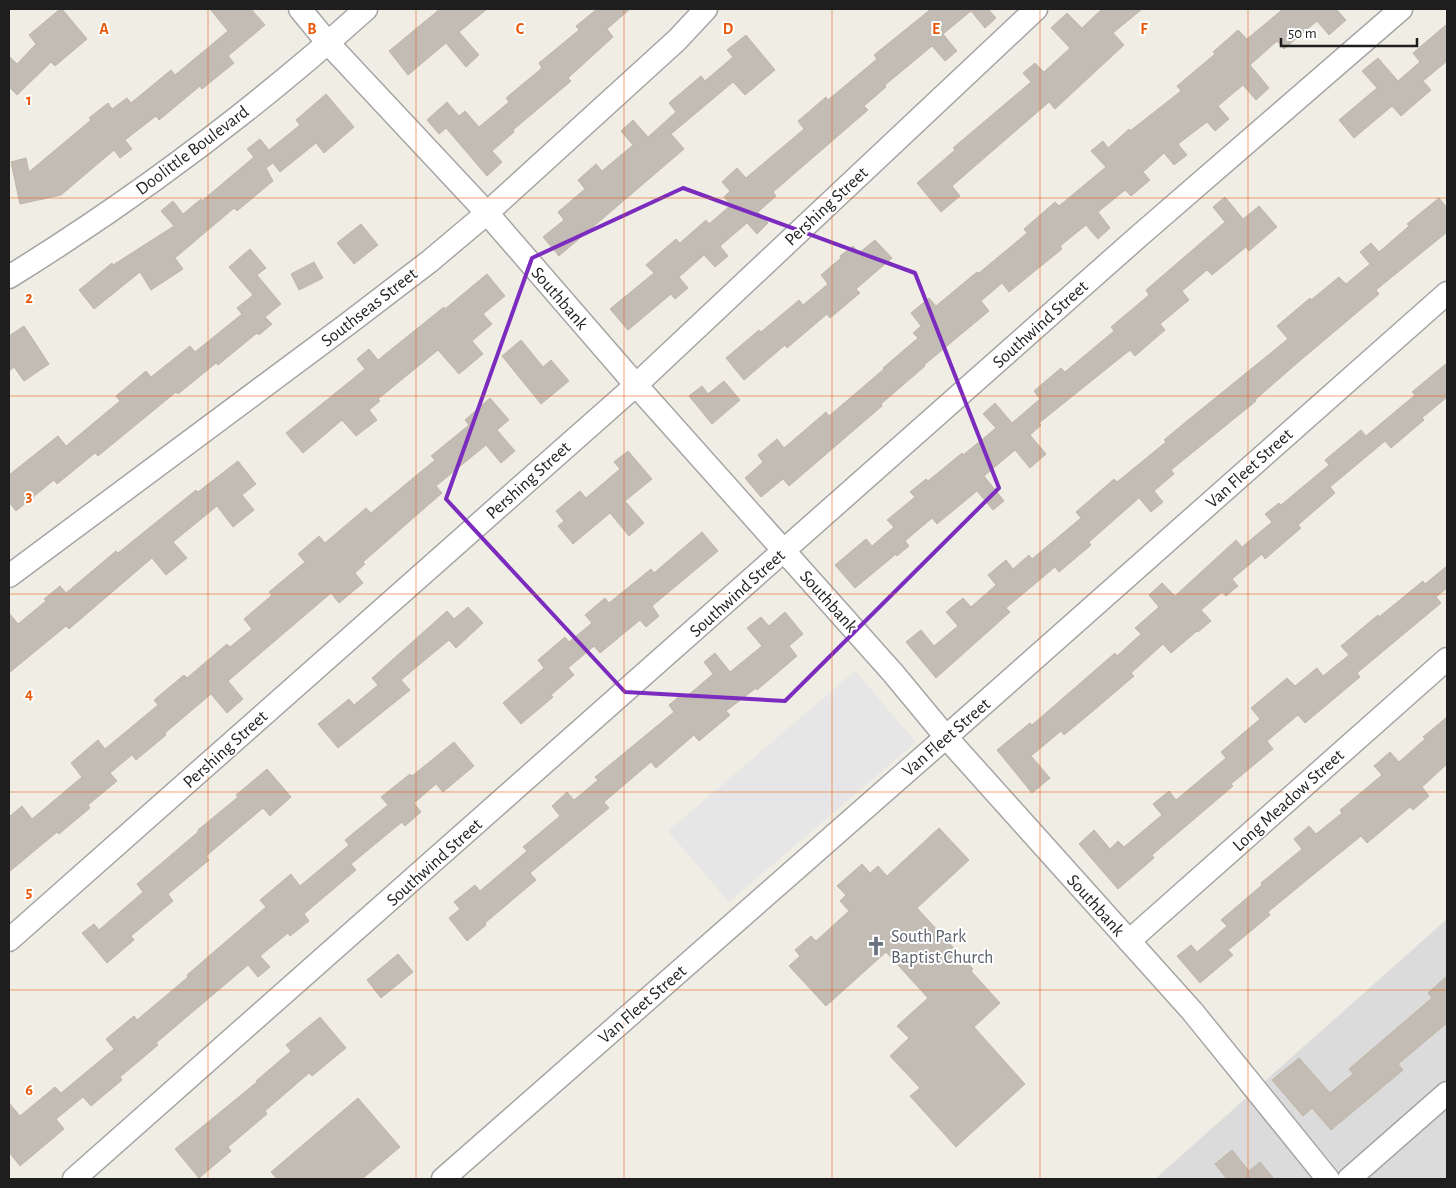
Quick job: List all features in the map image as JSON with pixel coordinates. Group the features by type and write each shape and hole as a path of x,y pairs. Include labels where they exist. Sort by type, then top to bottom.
{"street":[{"name":"Southbank","path":"300,9 328,43 487,213 636,385 893,673 946,737 1192,1011 1328,1179"},
{"name":"Doolittle Boulevard","path":"9,277 52,250 188,157 328,43 366,9"},
{"name":"Southseas Street","path":"9,576 350,323 430,261 487,213 677,40 706,9"},
{"name":"Pershing Street","path":"9,940 636,385 1036,9"},
{"name":"Southwind Street","path":"74,1179 1139,236 1401,9"},
{"name":"Van Fleet Street","path":"443,1179 1447,293"},
{"name":"Long Meadow Street","path":"1129,941 1447,659"},
{"path":"1349,1179 1447,1093"}],"highlighted area":[{"path":"683,188 915,273 999,488 785,701 625,692 446,499 532,258"}],"shaded area":[{"path":"855,671 916,742 729,902 668,831"},
{"path":"1447,919 1447,1179 1155,1179"}],"building":[{"path":"60,9 87,39 55,66 51,62 17,95 9,87 9,56 17,64 36,44 29,35"},
{"path":"210,9 251,9 265,25 228,56 234,63 202,89 200,86 159,120 156,116 125,140 132,149 120,158 114,150 61,195 20,204 11,162 26,158 29,172 91,120 89,118 108,103 112,109 127,98 131,103 171,70 175,75 228,31"},
{"path":"440,9 487,9 459,32 479,55 466,67 446,43 408,75 389,51"},
{"path":"597,9 630,9 607,29 613,37 568,78 571,81 513,130 514,132 492,151 502,162 487,176 446,128 439,134 427,120 447,102 459,116 465,111 479,127 509,102 506,98 542,68 539,63 579,30 576,26"},
{"path":"931,9 988,9 996,18 985,28 971,11 943,34 957,51 945,61 932,46 885,85 886,87 864,106 868,110 773,192 776,196 758,212 768,223 757,234 747,223 720,246 728,256 715,267 704,255 679,277 688,288 675,299 671,294 628,330 610,309 654,273 646,265 676,239 680,243 706,220 709,224 731,205 724,197 730,191 722,182 737,168 746,178 804,129 798,121 826,97 828,100 877,59 874,55"},
{"path":"1102,9 1142,9 1113,33 1124,45 1055,109 1049,102 952,186 960,196 941,212 917,183 955,150 953,148 1031,82 1023,73 1035,63 1044,72 1070,48 1051,28 1067,13 1082,28"},
{"path":"1283,9 1336,9 1346,20 1329,35 1317,21 1284,49 1277,41 1250,65 1269,88 1256,100 1243,85 1218,106 1229,119 1215,131 1207,122 1178,144 1187,155 1174,165 1164,153 1143,172 1150,180 1131,196 1125,190 1098,212 1110,228 1098,239 1086,225 1060,246 1062,249 1009,292 1002,283 981,301 989,311 924,365 881,404 882,406 789,486 783,479 761,497 745,478 763,462 758,455 777,439 784,448 826,412 829,416 918,338 913,333 921,326 911,313 929,298 936,306 1027,233 1024,229 1055,202 1059,206 1106,167 1091,151 1103,141 1108,148 1129,129 1130,131 1181,91 1177,86 1215,54 1213,52 1238,30 1247,39"},
{"path":"1447,24 1447,61 1423,81 1431,90 1401,116 1392,106 1354,138 1339,120 1377,88 1362,71 1378,58 1398,81 1420,62 1413,53"},
{"path":"746,35 775,70 745,95 733,82 671,134 684,149 559,256 543,237 564,220 558,212 585,189 578,180 596,164 602,171 633,145 621,131 633,120 648,137 676,112 669,103 701,76 705,81 733,57 727,50"},
{"path":"326,94 354,127 324,153 316,143 280,172 273,163 266,168 273,181 237,211 234,208 175,258 183,269 151,290 140,272 94,309 79,290 112,263 113,265 174,226 161,211 173,201 183,214 201,199 202,201 254,157 247,149 260,139 269,150 300,125 296,120"},
{"path":"1225,197 1243,219 1259,206 1277,227 1249,251 1246,247 1212,275 1207,270 1182,291 1189,300 1160,324 1165,330 1135,356 1130,350 1039,423 1041,425 1030,435 1046,454 1030,468 1015,450 984,476 1004,501 993,510 977,491 937,524 932,518 905,541 909,546 897,556 896,554 855,588 835,565 866,539 872,546 894,527 887,520 915,497 910,492 926,479 928,481 962,453 963,455 996,428 983,414 995,403 1012,423 1040,399 1034,391 1061,368 1065,372 1114,331 1111,327 1149,295 1146,290 1225,222 1213,207"},
{"path":"1439,198 1447,208 1447,232 1376,290 1379,294 1296,364 1256,401 1171,470 1174,474 1154,491 1163,502 1151,512 1139,498 1089,542 1091,545 1059,572 1055,567 1006,608 1010,612 936,678 906,642 921,630 934,646 958,626 946,612 963,598 971,607 996,585 988,575 1006,560 1013,569 1029,555 1032,559 1081,518 1076,512 1114,479 1117,482 1166,442 1164,440 1288,339 1277,326 1310,298 1311,300 1339,277 1346,284 1370,264 1360,252 1371,243 1379,252 1409,226 1407,224"},
{"path":"361,224 378,245 354,264 337,243"},
{"path":"875,240 892,258 856,289 860,293 830,318 827,314 787,348 785,345 744,380 726,358 799,300 803,305 828,284 821,275 841,258 840,256 853,246 859,253"},
{"path":"250,249 266,268 257,275 281,304 265,317 272,324 259,335 257,333 218,365 216,363 178,394 176,392 98,456 95,453 57,484 54,480 16,511 9,502 9,475 58,436 66,446 120,401 116,396 146,371 151,377 190,346 195,352 242,314 237,308 253,295 229,267"},
{"path":"314,262 323,278 299,290 291,274"},
{"path":"487,274 505,296 483,314 492,324 472,341 483,354 459,374 438,350 378,399 380,401 369,410 377,420 356,436 342,420 303,453 286,433 365,369 357,359 369,349 378,360"},
{"path":"24,326 49,364 24,381 14,367 9,371 9,336"},
{"path":"521,340 543,367 551,360 569,381 541,404 502,356"},
{"path":"1447,363 1447,397 1422,418 1424,420 1391,448 1385,441 1330,487 1335,493 1298,525 1301,528 1265,559 1262,554 1232,579 1238,586 1226,596 1222,592 1201,610 1211,621 1171,653 1163,644 1131,673 1134,676 1093,711 1064,735 1061,731 1031,756 1050,778 1032,793 997,750 1030,723 1032,725 1115,653 1117,656 1141,634 1135,628 1159,607 1149,595 1162,583 1175,596 1236,540 1242,547 1272,522 1265,514 1279,503 1281,505 1329,465 1325,460 1361,430 1366,436 1415,395 1412,392"},
{"path":"724,381 740,400 712,424 689,396 702,386 708,394"},
{"path":"490,398 509,420 497,430 515,451 501,463 486,445 436,486 442,493 363,562 365,564 355,573 363,583 339,603 331,593 228,681 243,699 227,713 211,694 136,760 132,755 110,773 117,781 88,805 90,808 59,834 57,832 9,872 9,817 22,806 32,819 82,777 71,763 98,740 105,749 158,705 154,700 184,675 187,678 227,644 230,647 252,629 244,619 272,595 269,592 305,562 298,554 319,536 325,543 366,508 371,513 435,460 431,456 469,425 465,420"},
{"path":"628,451 652,479 625,501 644,523 629,536 610,513 573,544 558,526 564,521 556,511 580,491 586,498 620,469 614,462"},
{"path":"238,461 256,484 242,495 254,510 233,527 217,506 173,542 187,558 166,575 152,558 69,629 66,626 9,673 9,613 18,624 46,601 44,599 60,586 66,593 116,551 118,553 196,490 198,492"},
{"path":"702,532 718,551 652,606 659,616 646,627 640,620 600,653 594,646 568,668 574,675 551,695 553,697 521,724 503,703 544,668 538,660 565,637 569,642 592,623 585,615 605,598 609,603 651,569 654,573"},
{"path":"1447,566 1447,588 1436,597 1441,603 1357,673 1360,677 1305,723 1298,715 1267,741 1273,749 1152,855 1154,858 1118,889 1079,844 1094,830 1110,849 1118,841 1124,847 1162,815 1153,804 1169,791 1176,800 1226,758 1221,752 1260,719 1251,708 1287,678 1295,686 1317,668 1323,676 1349,655 1341,646 1423,581 1425,584"},
{"path":"468,607 483,623 456,648 449,640 401,680 410,690 338,748 318,724 349,699 354,705 378,685 372,678 447,611 454,619"},
{"path":"785,612 803,634 789,646 797,656 757,690 756,688 726,711 730,715 699,741 694,735 656,768 651,762 604,802 609,808 530,873 536,880 485,923 486,925 467,941 449,918 460,909 454,902 475,885 480,891 527,851 523,847 560,816 552,806 567,792 574,800 598,780 595,777 674,712 669,705 682,694 685,698 713,674 704,662 715,653 730,672 762,646 747,628 761,617 769,626"},
{"path":"1447,717 1447,764 1422,787 1429,796 1413,810 1410,807 1367,843 1361,836 1319,870 1268,912 1270,915 1228,950 1233,955 1200,983 1177,956 1191,945 1197,952 1227,926 1221,920 1302,849 1294,839 1309,826 1316,834 1342,813 1340,810 1382,775 1374,766 1390,752 1399,762 1425,739 1423,737"},
{"path":"454,742 474,766 443,792 436,784 414,803 421,812 405,826 402,822 351,864 356,870 304,914 309,921 290,936 288,933 260,956 270,967 258,977 248,965 156,1043 158,1045 120,1077 122,1080 91,1106 83,1097 56,1119 64,1129 20,1166 9,1152 9,1103 20,1116 55,1087 61,1093 114,1049 106,1039 134,1016 137,1020 266,907 260,900 291,874 300,886 349,845 345,840 388,805 381,797 410,774 412,776"},
{"path":"267,769 291,797 270,816 263,808 206,856 209,860 168,894 173,901 131,936 134,940 107,963 82,933 94,924 99,930 143,892 137,884 238,797 236,795"},
{"name":"South Park Baptist Church","path":"939,828 969,860 917,908 973,969 971,971 1000,1003 974,1027 1025,1084 956,1147 910,1096 920,1088 890,1056 909,1038 897,1026 928,998 886,952 826,1006 789,966 800,956 795,950 811,936 816,941 849,911 840,901 846,895 837,886 862,864 870,873 878,866 887,876"},
{"path":"398,954 413,972 381,998 367,980"},
{"path":"1447,976 1447,1023 1398,1064 1403,1070 1331,1130 1312,1108 1303,1116 1272,1080 1299,1058 1330,1093 1353,1074 1349,1069 1432,998 1428,993"},
{"path":"320,1017 346,1048 312,1076 309,1073 265,1111 267,1114 228,1147 231,1151 199,1178 175,1149 257,1082 291,1051 286,1045"},
{"path":"358,1098 400,1147 362,1179 277,1179 271,1172"},
{"path":"1232,1150 1249,1171 1260,1162 1274,1179 1227,1179 1215,1164"}],"place":[{"name":"South Park Baptist Church","path":"876,946"}]}
